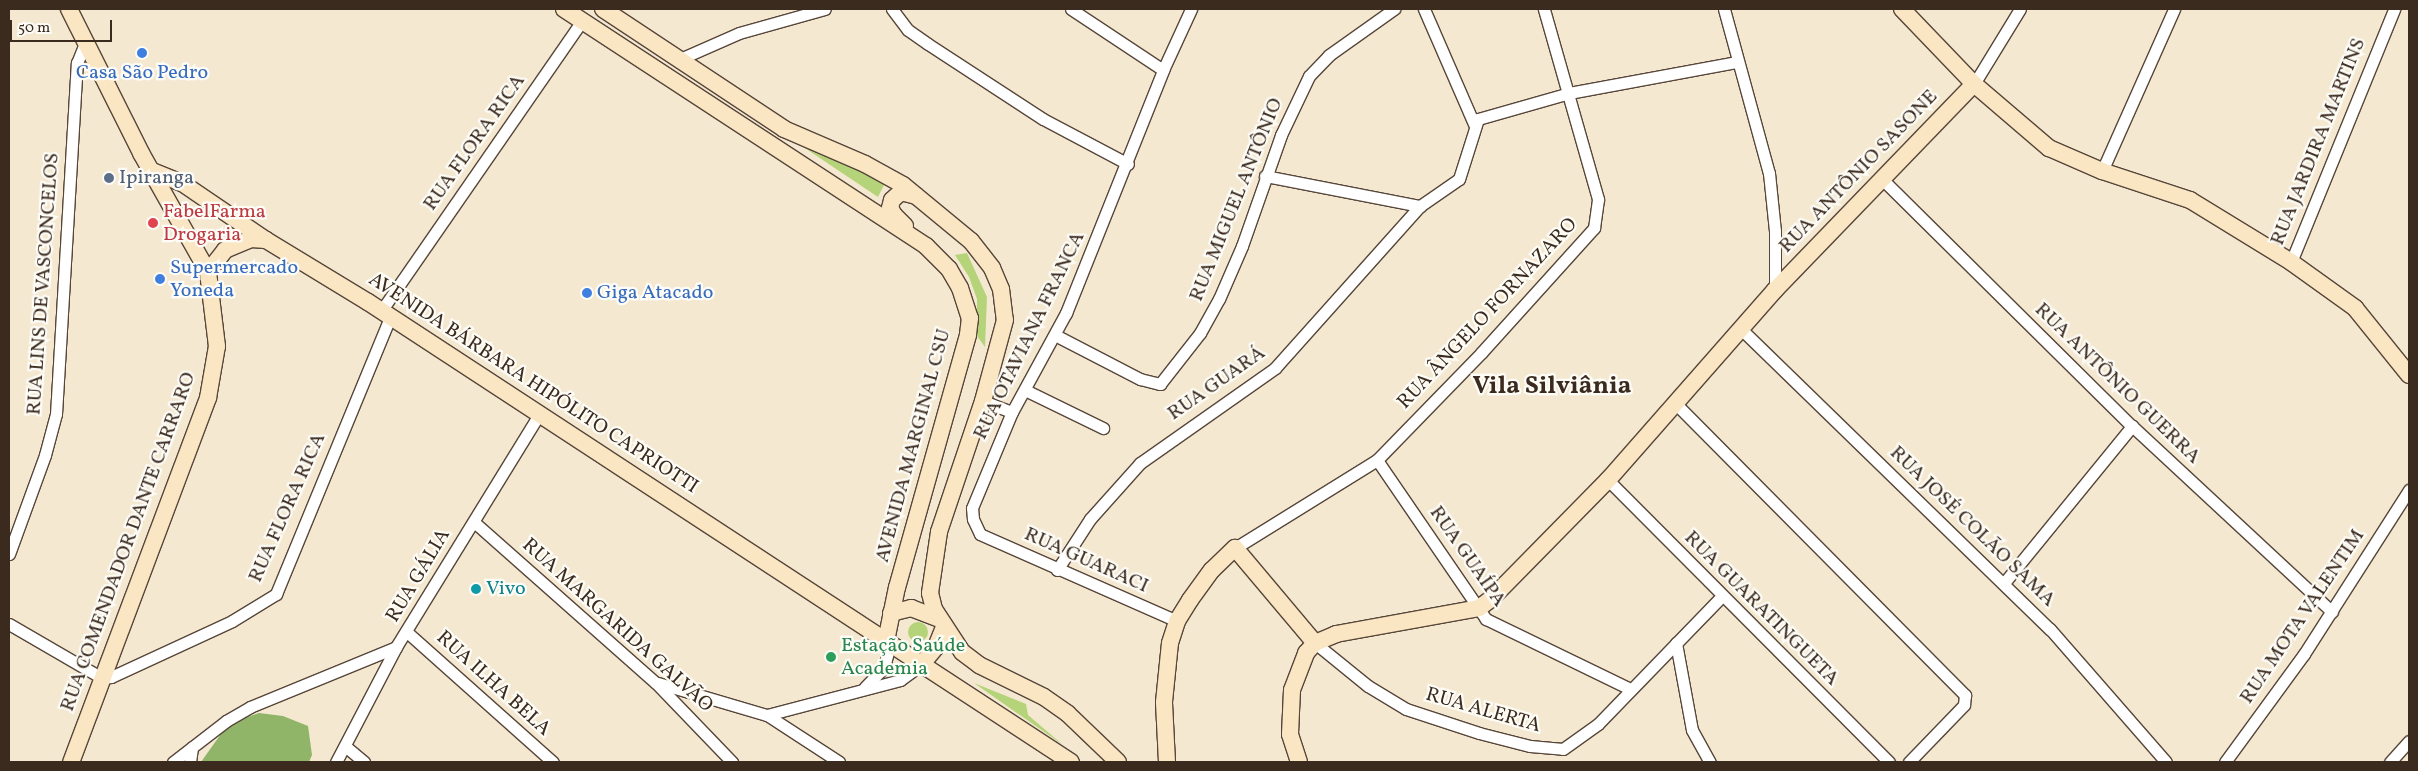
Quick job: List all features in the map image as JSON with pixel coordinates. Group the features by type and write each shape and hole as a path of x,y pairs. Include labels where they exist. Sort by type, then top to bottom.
{"street":[{"name":"RUA COMENDADOR DANTE CARRARO","path":"69,9 152,171 208,272 218,346 208,398 71,762"},
{"name":"AVENIDA MARGINAL CSU","path":"564,9 926,246 949,269 966,300 970,318 891,613 888,643"},
{"path":"603,9 784,129 865,164 918,198 971,241 992,268 1001,289 1004,320 984,401 939,532 932,566 930,593 942,623 962,652 979,665 1044,697 1068,714 1118,762"},
{"path":"680,59 739,33 825,9"},
{"path":"892,9 908,30 1043,120 1128,164"},
{"path":"1071,9 1163,70"},
{"name":"RUA OTAVIANA FRANCA","path":"980,534 973,519 976,493 1012,412 1055,335 1128,164 1163,70 1191,9"},
{"name":"RUA MIGUEL ANTÔNIO","path":"1055,335 1140,379 1160,384 1200,333 1219,299 1242,246 1265,176 1309,76 1329,55 1394,9"},
{"path":"1424,9 1477,120 1569,94 1737,62"},
{"name":"RUA ÂNGELO FORNAZARO","path":"1236,548 1377,460 1481,353 1594,228 1598,199 1544,9"},
{"path":"1724,9 1769,174 1775,231 1775,290"},
{"path":"1902,9 1974,84 2049,148 2102,172 2190,200 2291,262 2355,308 2409,374"},
{"path":"1974,84 2020,9"},
{"path":"2102,172 2174,9"},
{"name":"RUA JARDIRA MARTINS","path":"2291,262 2394,9"},
{"name":"RUA FLORA RICA","path":"102,678 111,677 232,621 276,594 385,314 582,21"},
{"name":"RUA LINS DE VASCONCELOS","path":"9,554 45,455 56,414 77,62 86,41"},
{"name":"RUA ANTÔNIO SASONE","path":"1479,608 1538,554 1608,480 1775,290 1881,178 1974,84"},
{"name":"RUA GUARÁ","path":"1057,570 1090,519 1140,463 1276,368 1420,206 1459,179 1477,120"},
{"name":"AVENIDA BÁRBARA HIPÓLITO CAPRIOTTI","path":"152,171 182,183 266,240 540,413 888,643"},
{"path":"1265,176 1420,206"},
{"name":"RUA ANTÔNIO GUERRA","path":"1881,178 2132,426 2332,612"},
{"path":"918,198 900,192 892,200 890,208 894,215 926,246"},
{"path":"208,272 225,250 251,239 266,240"},
{"name":"RUA JOSÉ COLÃO SAMA","path":"1741,329 2004,583 2098,681 2166,762"},
{"path":"1024,390 1103,428"},
{"path":"984,401 1012,412"},
{"path":"1675,403 1963,691 1966,699 1964,705 1909,762"},
{"name":"RUA GÁLIA","path":"336,762 396,647 408,633 540,413"},
{"path":"2004,583 2132,426"},
{"name":"RUA GUAÍPA","path":"1377,460 1479,608 1496,626 1630,689"},
{"name":"RUA GUARATINGUETA","path":"1608,480 1721,597 1889,762"},
{"name":"RUA MOTA VALENTIM","path":"2225,762 2332,612 2409,490"},
{"name":"RUA MARGARIDA GALVÃO","path":"474,522 656,683 732,762"},
{"name":"RUA GUARACI","path":"980,534 1057,570 1177,621"},
{"path":"1167,762 1166,668 1177,621 1212,570 1236,548 1315,643"},
{"name":"RUA ALERTA","path":"1315,643 1368,686 1406,709 1479,734 1530,746 1569,747 1598,724 1721,597"},
{"path":"891,613 911,608 942,623"},
{"path":"1299,762 1290,734 1292,690 1306,653 1315,643 1336,634 1479,608"},
{"path":"767,715 865,687 900,680 921,665 936,647 942,623"},
{"path":"9,624 102,678"},
{"name":"RUA ILHA BELA","path":"408,633 553,762"},
{"path":"865,687 884,667 888,643 1071,762"},
{"path":"1676,643 1692,730 1710,762"},
{"path":"173,762 192,746 250,707 396,647"},
{"path":"656,683 767,715 838,762"},
{"path":"2390,762 2409,741"},
{"path":"190,762 192,746"},
{"path":"345,746 364,762"}],"green space":[{"path":"775,128 885,183 878,197"},
{"path":"967,253 987,297 985,347 977,336 977,299 969,277 955,255"},
{"path":"918,622 925,625 928,632 925,639 918,642 911,639 908,632 911,625"},
{"path":"974,683 1026,704 1028,715 1063,745"},
{"path":"259,713 283,716 308,726 312,755 309,762 201,762 228,724"}],"place":[{"name":"Casa São Pedro","path":"142,53"},
{"name":"Ipiranga","path":"109,178"},
{"name":"FabelFarma Drogaria","path":"153,223"},
{"name":"Supermercado Yoneda","path":"160,279"},
{"name":"Giga Atacado","path":"587,293"},
{"name":"Vivo","path":"476,589"},
{"name":"Estação Saúde Academia","path":"831,657"}],"district":[{"name":"Vila Silviânia","path":"1552,387"}]}
